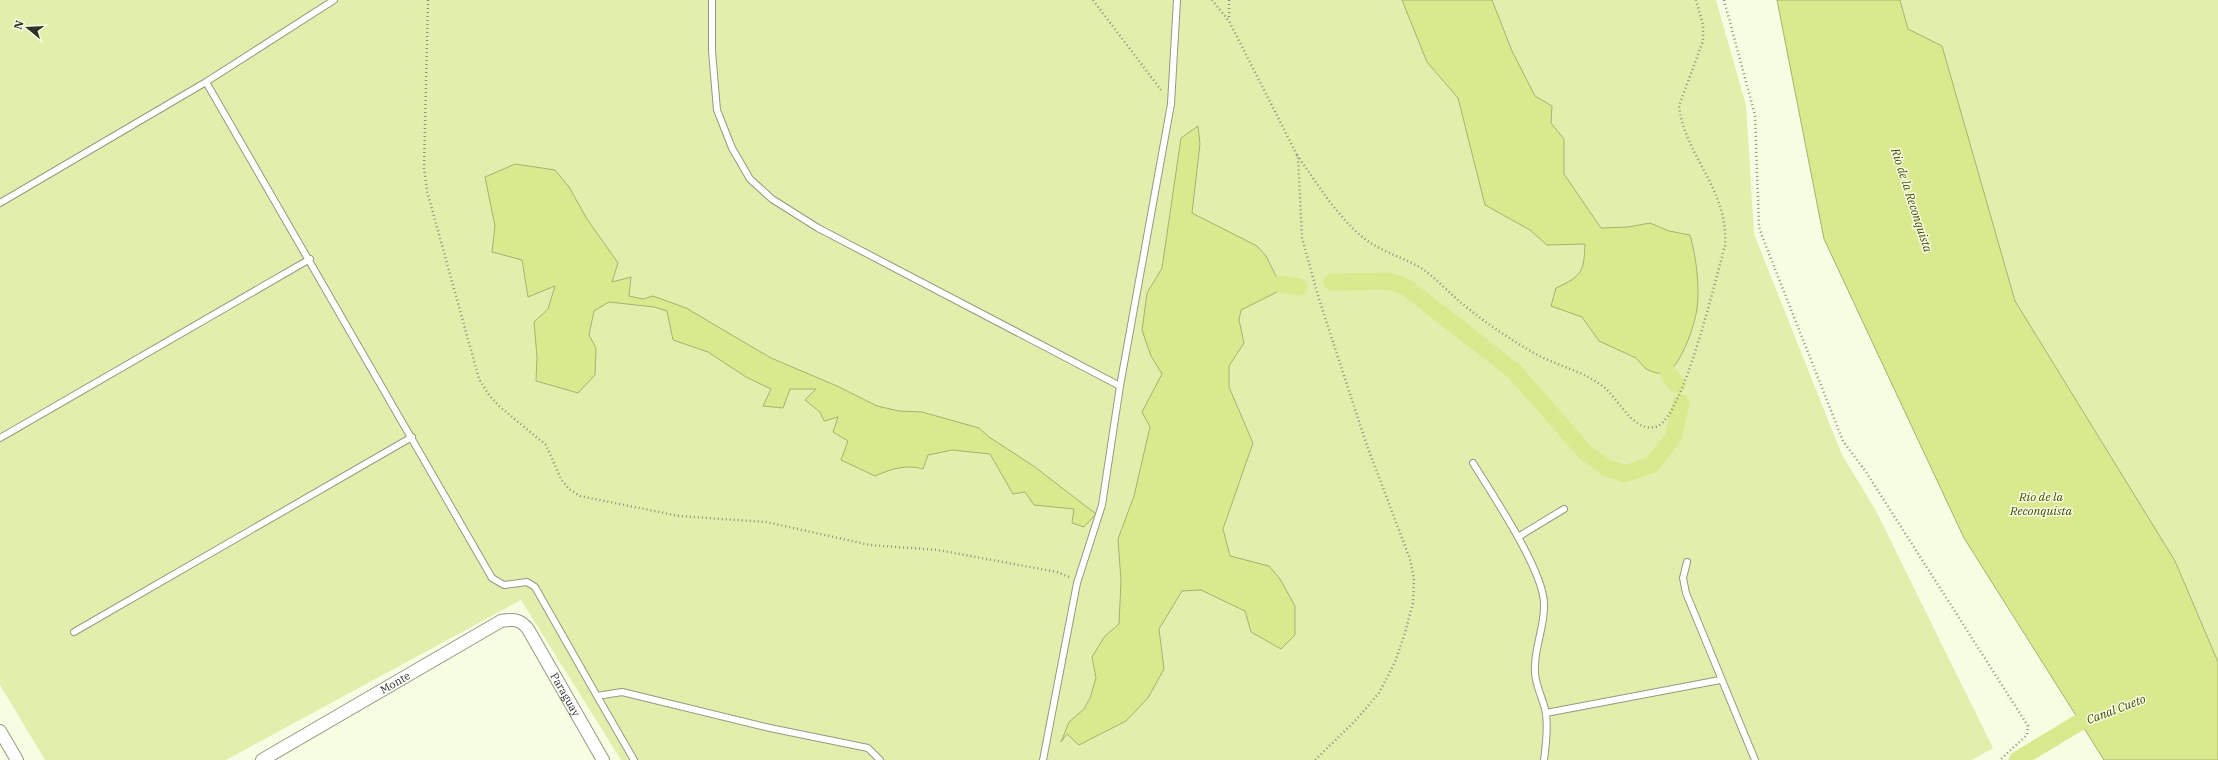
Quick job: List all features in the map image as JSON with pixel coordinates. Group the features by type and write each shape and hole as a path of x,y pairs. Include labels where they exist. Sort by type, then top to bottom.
{"street":[{"name":"Monte","path":"262,760 501,621 513,619 522,622 528,629"},
{"name":"Paraguay","path":"528,629 603,760"},
{"path":"0,731 17,760"}],"lane":[{"path":"0,203 206,82 334,0"},
{"path":"712,0 712,51 717,110 732,148 750,179 772,199 818,228 1120,386"},
{"path":"1043,760 1077,583 1102,505 1120,386 1172,104 1177,0"},
{"path":"206,82 310,259 492,578 504,585 528,582 535,587 634,760"},
{"path":"0,438 310,259"},
{"path":"74,632 412,438"},
{"path":"1473,463 1518,537 1543,591 1543,620 1536,647 1534,665 1535,683 1546,713 1547,728 1544,760"},
{"path":"1518,537 1564,508"},
{"path":"1688,562 1683,578 1686,592 1720,680 1755,760"},
{"path":"1546,713 1720,680"},
{"path":"597,696 622,692 770,728 868,748 880,760"}],"path":[{"path":"428,0 424,168 428,191 479,379 489,395 500,407 546,445 561,479 570,490 580,496 600,501 679,516 766,522 870,545 938,550 1049,570 1063,573 1077,583"},
{"path":"1093,0 1172,104"},
{"path":"1212,0 1229,21 1297,155 1333,208 1369,242 1420,267 1466,307 1535,354 1587,377 1605,388 1630,417 1640,425 1650,428 1658,425 1667,418 1684,386 1725,246 1726,234 1719,199 1680,117 1679,106 1703,42 1703,25 1696,0"},
{"path":"1229,0 1229,21"},
{"path":"1724,0 1755,116 1759,226 1762,236 1843,441 1866,472 2028,726 2027,735 2000,760"},
{"path":"1297,155 1302,238 1318,300 1366,443 1410,559 1414,579 1413,602 1406,633 1395,662 1379,693 1356,720 1315,760"}],"shaded area":[{"path":"0,0 1716,0 1746,105 1754,234 1842,455 1875,509 1993,748 1972,760 621,760 521,600 226,760 45,760 0,685"},
{"path":"1900,0 2218,0 2218,662 2175,561 2015,301 1942,46 1908,29"}],"water":[{"path":"1402,0 1492,0 1512,51 1535,96 1552,106 1551,123 1564,139 1564,174 1601,228 1628,227 1650,223 1669,231 1690,235 1697,271 1697,309 1687,344 1678,361 1668,373 1656,373 1646,369 1636,358 1599,341 1582,317 1551,306 1556,288 1571,280 1580,272 1584,261 1585,244 1547,245 1530,230 1485,205 1458,98 1427,62"},
{"name":"Río de la Reconquista","path":"1777,0 1900,0 1908,29 1942,46 2015,301 2175,561 2218,662 2218,760 2104,760 1964,538 1824,239"},
{"path":"1198,126 1200,144 1192,213 1257,246 1266,256 1280,284 1277,292 1241,310 1239,320 1244,343 1229,366 1229,387 1253,443 1223,529 1230,556 1269,566 1280,579 1295,606 1295,635 1281,649 1251,632 1245,611 1201,590 1182,591 1159,629 1164,669 1148,698 1126,721 1079,745 1067,734 1061,742 1069,722 1084,709 1090,698 1096,678 1092,657 1105,636 1119,624 1121,581 1118,539 1134,496 1150,427 1142,412 1162,374 1151,356 1142,330 1147,293 1162,268 1181,138"},
{"path":"515,164 555,170 569,187 587,219 618,263 612,282 631,277 629,296 643,299 653,296 686,308 771,358 837,386 877,406 899,411 922,412 979,428 989,437 1035,467 1096,514 1084,527 1072,523 1074,509 1034,505 1025,492 1013,494 990,454 952,450 928,455 923,469 905,467 887,471 875,476 841,460 848,441 833,432 838,417 824,421 820,412 805,400 816,389 790,389 783,408 763,406 771,389 746,377 708,352 673,340 667,311 654,307 609,302 594,311 589,335 596,348 595,375 578,393 536,381 537,357 534,322 548,309 555,286 528,297 522,260 492,252 495,226 485,177"}],"waterway":[{"path":"1332,282 1389,281 1406,287 1514,371 1585,452 1607,468 1625,474 1651,465 1673,438 1681,403"},
{"path":"1280,284 1299,287"},
{"path":"1668,373 1677,385"},
{"name":"Canal Cueto","path":"2017,760 2080,722 2101,714"}]}
